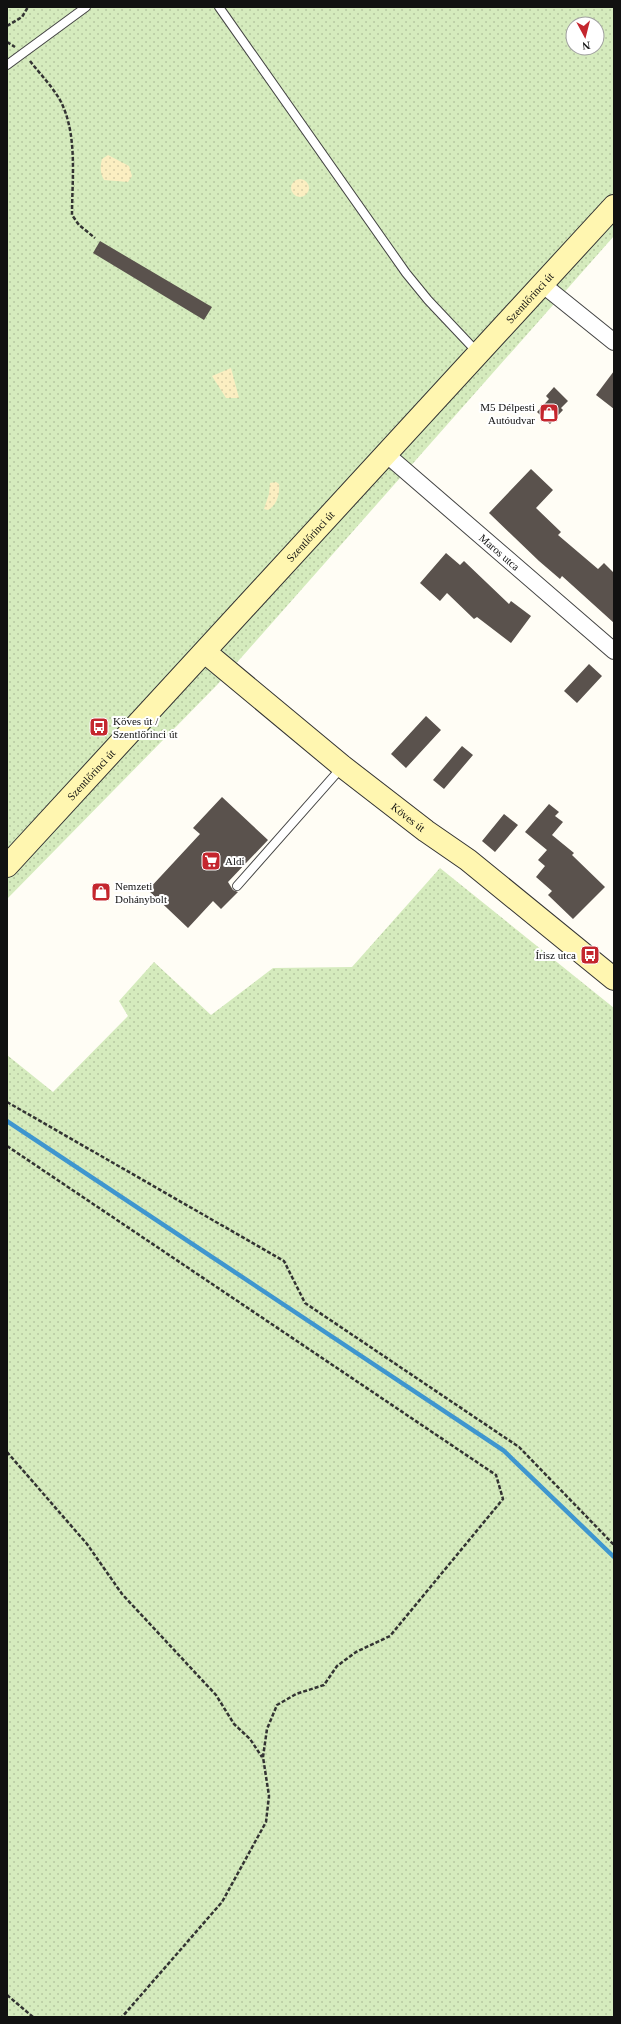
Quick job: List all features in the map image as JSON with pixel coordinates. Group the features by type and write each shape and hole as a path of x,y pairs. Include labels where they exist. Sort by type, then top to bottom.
{"main road":[{"name":"Szentlőrinci út","path":"7,866 614,206"},
{"name":"Köves út","path":"205,652 342,766 426,831 468,860 614,979"}],"street":[{"path":"542,284 614,342"},
{"name":"Maros utca","path":"386,454 614,651"}],"lane":[{"path":"7,65 86,7"},
{"path":"219,7 406,274 428,300 479,354"},
{"path":"237,886 342,766"}],"path":[{"path":"7,26 22,17 28,7"},
{"path":"7,42 24,53 59,99 65,111 72,143 72,215 79,225 95,238"},
{"path":"7,1102 284,1261 305,1303 519,1448 614,1545"},
{"path":"7,1146 496,1475 503,1499 390,1636 356,1652 337,1666 324,1685 296,1694 277,1705 267,1729 263,1757 269,1796 266,1822 222,1902 122,2017"},
{"path":"7,1452 87,1544 122,1594 216,1695 234,1724 250,1739 263,1757"},
{"path":"7,1996 33,2017"}],"green space":[{"path":"7,7 614,7 614,236 217,685 7,899"},
{"path":"440,868 614,1008 614,2017 7,2017 7,1055 53,1092 128,1016 119,1001 154,962 211,1015 273,968 352,967"}],"sand":[{"path":"108,155 129,166 132,176 128,182 104,180 101,172 101,162 102,159"},
{"path":"300,179 306,182 309,188 306,194 300,197 294,194 291,188 294,182"},
{"path":"231,368 239,398 226,398 212,376"},
{"path":"276,482 279,484 277,499 271,508 268,510 264,509 269,494 270,483"}],"building":[{"path":"100,241 212,307 204,320 93,253"},
{"path":"614,371 614,409 596,395"},
{"path":"554,387 568,401 561,408 563,410 550,424 537,412 549,399 546,396"},
{"path":"531,469 553,490 536,508 561,532 558,535 598,569 604,563 614,573 614,623 562,576 560,579 539,561 489,513"},
{"path":"446,553 460,565 464,561 509,604 511,601 531,616 511,643 477,617 474,619 447,593 440,601 420,583"},
{"path":"589,664 602,676 577,703 564,691"},
{"path":"426,716 441,730 406,768 391,754"},
{"path":"462,746 473,755 444,789 433,780"},
{"name":"Aldi","path":"222,797 268,840 228,882 233,890 238,892 221,909 213,901 188,928 148,890 200,834 193,828"},
{"path":"549,804 559,812 555,816 563,822 552,835 574,853 572,855 605,887 573,919 548,895 552,891 536,877 545,866 538,860 547,850 525,832"},
{"path":"504,814 518,825 495,852 482,841"}],"waterway":[{"path":"7,1121 503,1450 614,1557"}],"place":[{"name":"M5 Délpesti Autóudvar","path":"549,413"},
{"name":"Köves út / Szentlőrinci út","path":"99,727"},
{"name":"Aldi","path":"211,861"},
{"name":"Nemzeti Dohánybolt","path":"101,892"},
{"name":"Írisz utca","path":"590,955"}]}
